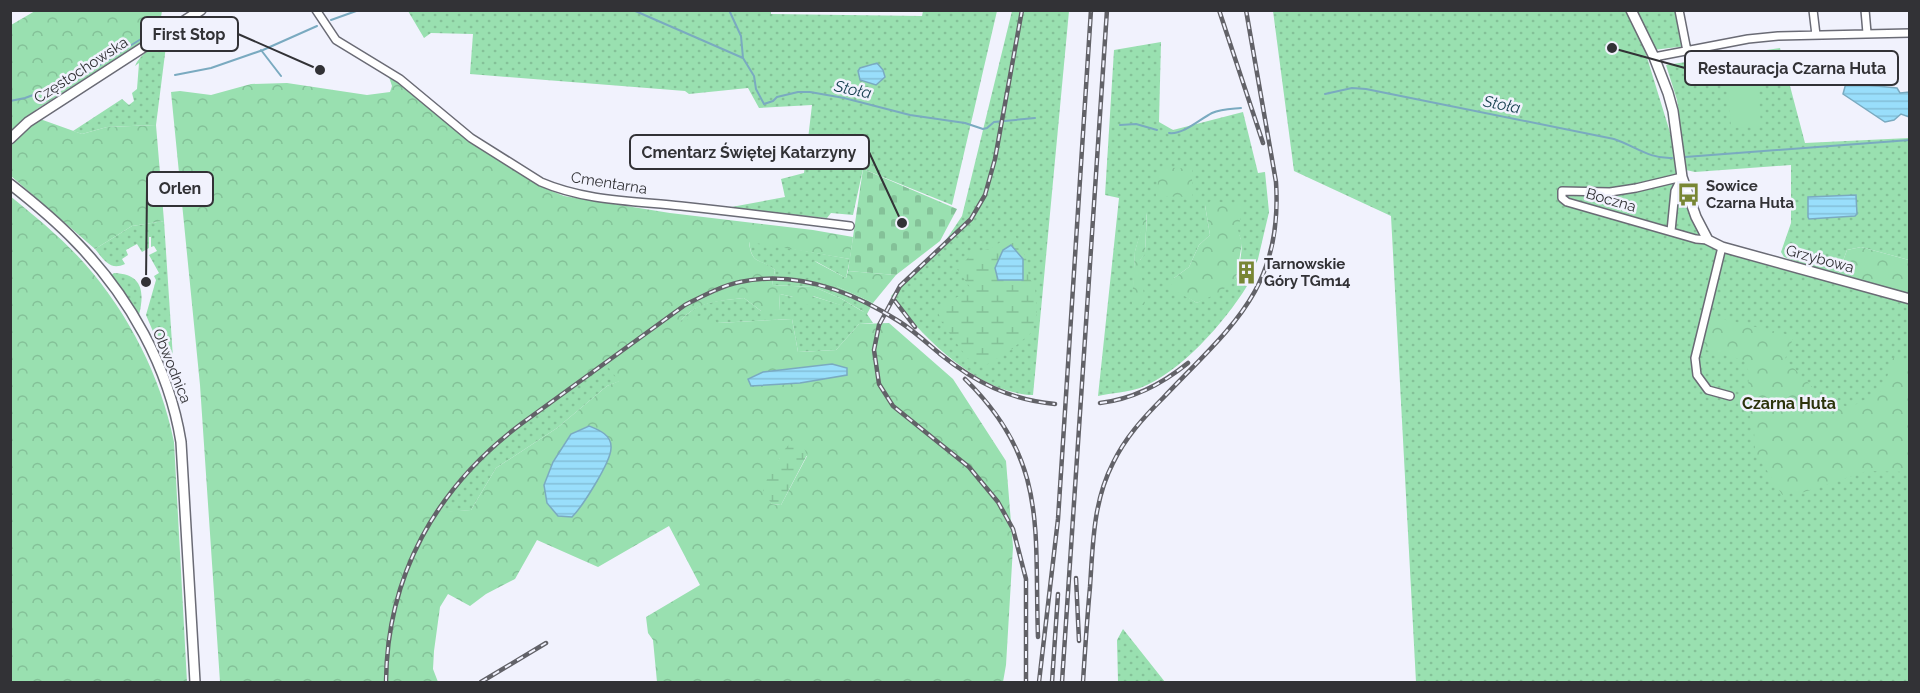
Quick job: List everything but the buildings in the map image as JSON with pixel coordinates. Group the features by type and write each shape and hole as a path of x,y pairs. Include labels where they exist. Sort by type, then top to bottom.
{"street":[{"name":"Częstochowska","path":"10,139 28,122 201,10"},
{"name":"Cmentarna","path":"316,10 336,40 400,80 471,138 527,174 553,187 627,202 850,226"},
{"path":"1631,10 1654,57 1673,111 1682,177 1696,217 1708,240"},
{"path":"1678,10 1687,51"},
{"path":"1813,10 1816,34"},
{"path":"1865,10 1867,33"},
{"path":"1654,57 1748,39 1816,34 1910,33"},
{"path":"1671,231 1675,191 1682,177"},
{"name":"Boczna","path":"1682,177 1610,192 1562,191 1562,198 1567,202 1696,239 1708,240"},
{"name":"Obwodnica","path":"10,184 75,241 105,274 144,335 168,388 181,442 195,682"},
{"name":"Grzybowa","path":"1708,240 1722,247 1910,299"},
{"path":"1722,247 1695,358 1697,375 1708,390 1730,396"}],"green space":[{"path":"771,10 771,14 922,16 923,11 997,11 952,205 863,169 853,215 831,213 827,218 726,208 785,197 781,179 804,173 812,105 759,108 748,88 689,94 685,91 470,74 473,34 431,33 424,38 408,11"},
{"path":"35,11 162,11 159,29 161,30 37,109 11,132 11,25"},
{"path":"1012,11 1069,11 1033,395 1013,392 992,385 973,374 935,345 891,296 946,240 962,216"},
{"path":"1273,11 1677,11 1686,46 1645,51 1704,243 1909,301 1909,682 1416,682 1391,216 1294,171"},
{"path":"1161,42 1159,122 1173,130 1243,112 1258,173 1265,172 1269,212 1254,268 1243,265 1237,282 1247,286 1214,330 1186,359 1155,381 1140,388 1098,396 1119,198 1105,195 1114,50","holes":["1205,205 1227,221 1239,234 1241,251 1236,279 1197,303 1189,298 1174,278 1189,267 1199,245 1210,235","1147,212 1145,253 1140,260 1133,305 1135,251"]},
{"path":"162,43 166,46 156,125 107,127 82,134 73,131 122,99 129,105 134,101 132,93 137,89 139,63 135,66 143,55"},
{"path":"1780,48 1805,143 1909,138 1909,260 1861,247 1847,250 1837,277 1784,257 1781,252 1791,223 1791,165 1695,172 1686,170 1677,100 1666,65"},
{"path":"1757,70 1761,126 1731,128 1727,73"},
{"path":"389,77 469,141 542,187 564,196 670,213 853,237 850,259 749,242 752,255 775,270 772,285 814,287 840,298 867,314 813,296 810,304 799,306 793,297 780,294 779,312 761,311 744,298 717,301 701,306 686,315 680,322 709,313 717,323 792,319 798,352 836,350 859,324 889,323 953,379 1006,461 1013,547 1003,682 657,682 653,640 648,633 646,617 700,585 669,526 598,567 537,540 515,579 486,594 470,606 448,594 440,607 434,651 433,669 438,682 220,682 200,385 171,92 211,95 251,84 287,83 367,95 390,92 392,86","holes":["605,363 619,381 607,386 557,428 496,468 471,510 436,512 451,489 490,448 512,429","807,456 781,505 772,504 769,499 774,470 780,458"]},
{"path":"40,119 82,134 107,127 156,125 164,221 132,226 95,249 11,176 11,146 22,133"},
{"path":"1160,167 1192,169 1192,197 1156,196"},
{"path":"863,169 957,209 940,241 896,275 848,271"},
{"path":"10,196 68,246 101,283 141,347 161,394 174,442 187,682 11,682"},
{"path":"1211,201 1243,205 1238,230 1242,243 1236,279 1220,292 1197,303 1170,288 1174,278 1189,267 1199,245 1210,235 1205,205"},
{"path":"1147,208 1145,254 1140,260 1145,305 1132,305 1135,251"},
{"path":"164,221 175,389 173,390 160,348 146,315 156,280 154,276 159,273 149,255 157,251 154,246 151,247 151,237 149,237 149,248 142,252 137,244 126,250 128,255 122,259 125,264 120,266 108,263 95,249 132,226"},
{"path":"1014,233 1026,258 1029,277 1035,288 1037,312 1032,332 1011,350 986,365 968,359 942,323 936,307 972,290 957,269 974,252 990,249"},
{"path":"749,241 850,259 846,278 815,261 838,287 873,303 867,314 873,323 859,324 836,350 798,352 792,319 679,323 686,315 701,306 725,300 744,298 761,311 779,311 780,294 793,297 812,296 864,312 814,287 772,285 775,270 752,255"},
{"path":"1861,247 1909,260 1909,296 1837,277 1847,250"},
{"path":"814,261 846,278 848,271 896,275 873,303 838,287 811,267"},
{"path":"114,273 131,277 139,285 142,298 139,315 111,275"},
{"path":"1709,316 1794,336 1785,359 1818,393 1849,408 1883,390 1893,358 1909,362 1909,472 1867,471 1801,493 1794,492 1783,496 1755,452 1754,429 1747,406 1749,372 1744,360 1702,349"},
{"path":"606,363 620,381 607,386 557,428 496,468 471,510 436,513 454,486 496,443"},
{"path":"793,440 802,446 807,455 781,505 772,504 763,492 763,486"},
{"path":"1123,629 1165,682 1118,682 1117,640"}],"water":[{"path":"877,63 885,77 876,85 860,80 858,71 860,68"},
{"path":"1846,83 1897,88 1900,93 1909,92 1909,117 1901,114 1894,120 1885,122 1843,94"},
{"path":"1856,195 1857,214 1855,216 1809,219 1808,217 1808,197"},
{"path":"1011,245 1023,259 1023,280 998,280 995,268 1003,250"},
{"path":"832,364 847,368 847,375 800,383 751,386 748,379 763,372"},
{"path":"589,426 607,436 611,443 610,455 577,512 572,517 558,516 547,503 544,485 553,462 571,434"}],"waterway":[{"path":"331,20 359,10"},
{"path":"633,10 743,58"},
{"name":"Stoła","path":"729,10 741,36 743,58 754,76 756,89 764,104 777,97 810,92 910,115 965,123 983,129 994,122 1035,118"},
{"path":"175,75 211,68 263,50 317,26"},
{"path":"10,101 25,98 79,78 141,39"},
{"path":"261,50 281,76"},
{"name":"Stoła","path":"1325,94 1352,88 1366,89 1614,139 1649,154 1672,158"},
{"name":"Stoła","path":"1169,133 1180,132 1215,112 1241,108"},
{"name":"Stoła","path":"1120,125 1136,124 1157,130"},
{"name":"Stoła","path":"1685,157 1910,140"}],"railway":[{"path":"1022,10 995,159 985,195 971,219 900,286 879,325 874,350 879,384 893,406 969,467 998,502 1013,529 1026,579 1026,682"},
{"path":"1039,682 1058,519 1091,10"},
{"path":"1062,682 1107,10"},
{"path":"1219,10 1263,143"},
{"path":"1083,682 1093,539 1106,478 1123,445 1135,429 1230,327 1247,304 1261,279 1271,251 1276,219 1276,182 1246,10"},
{"path":"386,682 389,643 396,606 407,570 422,537 441,506 464,476 521,424 685,305 719,289 740,282 761,279 803,281 823,286 882,311 915,333 953,364 980,381 1008,394 1055,404"},
{"path":"895,301 915,327"},
{"path":"1100,403 1136,394 1168,378 1188,363"},
{"path":"965,379 992,409 1011,439 1024,468 1032,499 1035,530 1038,637"},
{"path":"1076,578 1079,641"},
{"path":"1052,682 1058,594"},
{"path":"481,682 546,643"}],"place":[{"name":"Restauracja Czarna Huta","path":"1612,48"},
{"name":"First Stop","path":"320,70"},
{"name":"Sowice Czarna Huta","path":"1688,195"},
{"name":"Cmentarz Świętej Katarzyny","path":"902,223"},
{"name":"Tarnowskie Góry TGm14","path":"1246,273"},
{"name":"Orlen","path":"146,282"}],"district":[{"name":"Czarna Huta","path":"1789,403"}]}
